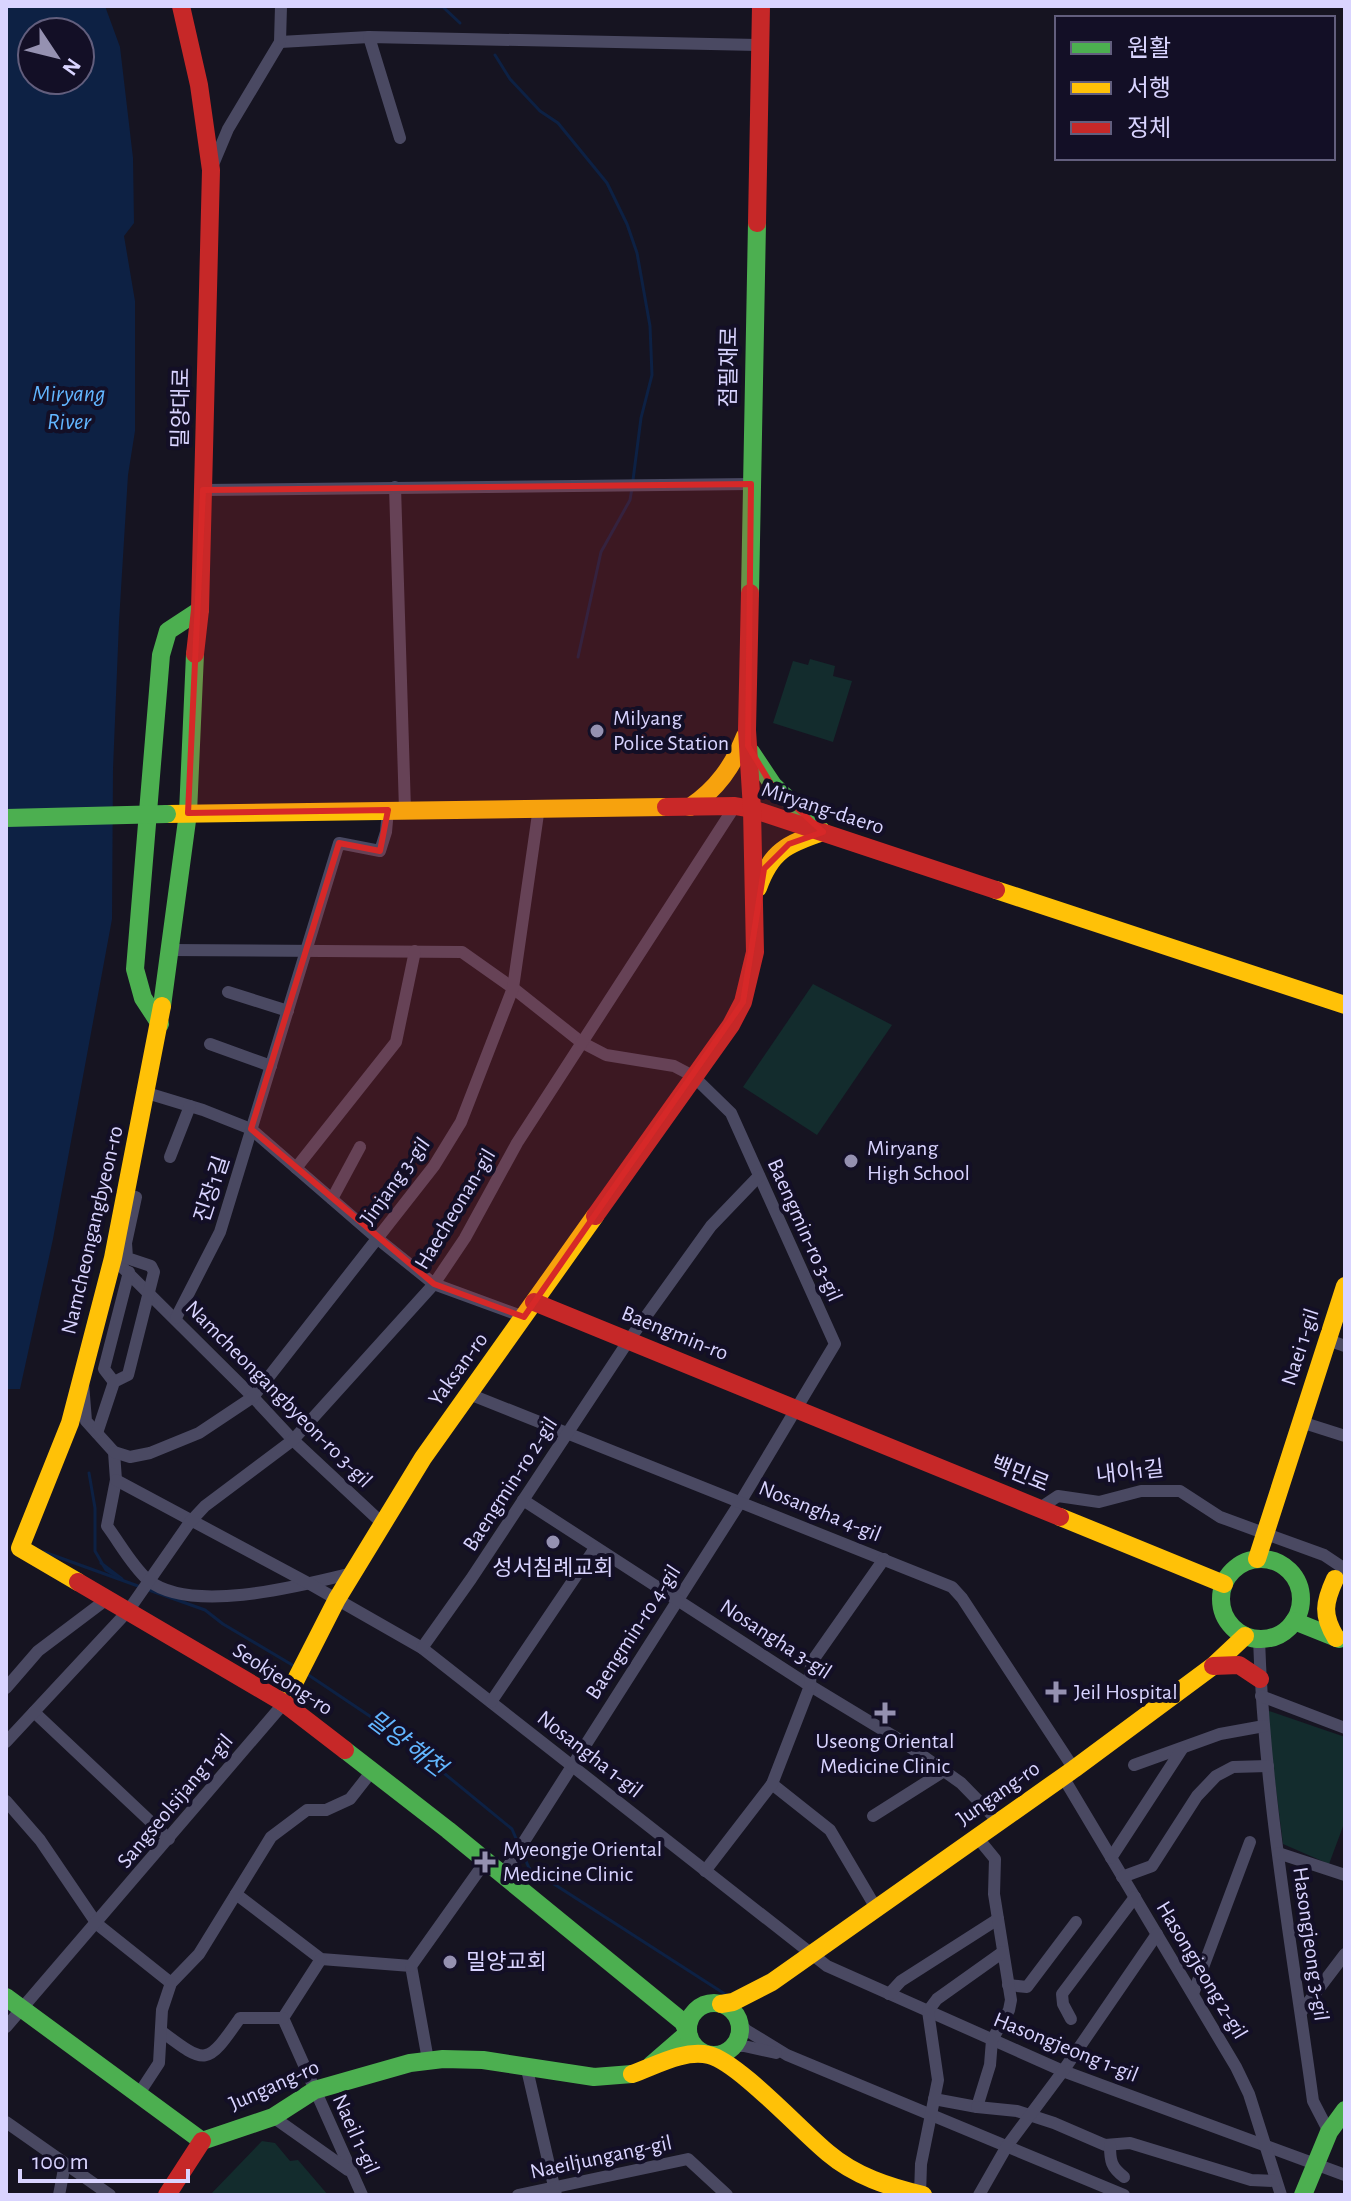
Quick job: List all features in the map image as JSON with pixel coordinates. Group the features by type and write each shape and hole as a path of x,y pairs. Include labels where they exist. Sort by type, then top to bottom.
{"street":[{"name":"밀양대로","path":"181,6 199,85 211,170 200,610 188,813"},
{"name":"점필재로","path":"743,808 748,738 761,6"},
{"path":"211,170 228,129 280,42 281,9"},
{"path":"280,42 369,37 758,45"},
{"path":"369,37 400,138"},
{"path":"203,490 751,484"},
{"path":"395,487 396,810"},
{"path":"160,1024 145,1004 137,986 135,969 161,655 168,631 200,610"},
{"path":"161,655 175,650 195,658"},
{"path":"748,738 759,769 823,832"},
{"name":"점필재로","path":"690,807 721,783 748,738"},
{"name":"Miryang-daero","path":"6,818 539,807 743,808 1345,1005"},
{"name":"Jinjang 3-gil","path":"114,1452 130,1457 150,1453 199,1433 253,1397 434,1166 461,1122 513,988 539,807"},
{"name":"Yaksan-ro","path":"284,1703 337,1599 423,1458 731,1025 743,1002 755,952 754,902 743,808"},
{"name":"Haecheonan-gil","path":"128,1611 190,1522 205,1506 293,1440 434,1284 465,1238 517,1143 581,1042 743,808"},
{"name":"진장1길","path":"176,1318 220,1232 339,843 380,851 396,810"},
{"name":"Namcheongangbyeon-ro","path":"128,1611 20,1548 70,1423 113,1258 160,1024 188,813"},
{"name":"Yaksan-ro","path":"754,902 764,869 773,854 789,844 823,832"},
{"path":"169,950 462,952 581,1042 606,1055 674,1066 693,1076"},
{"path":"296,1168 396,1042 415,951"},
{"path":"135,969 151,978 166,974"},
{"path":"228,992 288,1011"},
{"path":"210,1044 271,1066"},
{"name":"Baengmin-ro 3-gil","path":"693,1076 731,1113 835,1344 797,1409"},
{"path":"147,1093 251,1129 434,1284 529,1310"},
{"path":"170,1157 190,1106"},
{"path":"332,1199 360,1147"},
{"name":"Baengmin-ro 2-gil","path":"422,1648 629,1340 711,1226 759,1176"},
{"name":"Namcheongangbyeon-ro 3-gil","path":"136,1197 126,1243 127,1258 151,1266 154,1272 148,1291"},
{"name":"Namcheongangbyeon-ro 3-gil","path":"113,1258 176,1318 293,1440 383,1524"},
{"path":"114,1382 104,1369 129,1272"},
{"name":"Naei 1-gil","path":"1301,1422 1336,1343 1345,1286"},
{"path":"97,1433 114,1382 128,1375 148,1291"},
{"name":"Baengmin-ro","path":"529,1310 629,1340 797,1409"},
{"path":"58,1452 86,1421 82,1378"},
{"name":"Nosangha 4-gil","path":"469,1394 952,1587 962,1598 1068,1773"},
{"name":"Baengmin-ro 4-gil","path":"503,1874 797,1409"},
{"name":"백민로","path":"797,1409 1224,1584"},
{"path":"86,1421 114,1452 116,1480 107,1526 149,1580 179,1593 196,1596 256,1595 353,1573"},
{"path":"1257,1559 1301,1422 1345,1436"},
{"name":"Nosangha 1-gil","path":"116,1480 422,1648 809,1954"},
{"name":"내이1길","path":"1040,1508 1058,1496 1099,1502 1141,1491 1180,1491 1220,1517 1324,1555 1342,1575"},
{"name":"Nosangha 3-gil","path":"523,1500 810,1686 903,1742 961,1783 999,1822"},
{"path":"491,1702 595,1548"},
{"path":"705,1871 772,1784 810,1686 811,1663 884,1559"},
{"path":"1257,1559 1270,1559 1281,1564 1291,1572 1299,1588 1300,1609 1294,1621 1285,1631 1272,1637 1252,1637 1234,1629 1225,1618 1221,1605 1224,1584 1234,1569 1257,1559"},
{"path":"1299,1588 1342,1575"},
{"path":"1341,1639 1323,1617 1324,1603 1342,1575"},
{"path":"6,1688 38,1651 107,1599"},
{"path":"6,1742 128,1611"},
{"name":"Seokjeong-ro","path":"128,1611 284,1703 503,1874 683,2022 688,2033"},
{"path":"1294,1621 1341,1639"},
{"name":"Jungang-ro","path":"772,1982 1068,1773 1252,1637"},
{"name":"Hasongjeong 3-gil","path":"1252,1637 1313,2101 1329,2132"},
{"path":"1213,1666 1235,1662 1248,1668 1260,1687 1345,1728"},
{"name":"Sangseolsijang 1-gil","path":"6,2027 284,1703"},
{"path":"34,1712 169,1839"},
{"path":"1134,1765 1220,1734 1264,1726"},
{"path":"1111,1858 1182,1749"},
{"path":"1122,1877 1152,1866 1197,1796 1216,1776 1233,1767 1268,1766"},
{"path":"138,2095 159,2063 162,2010 171,1983 199,1954 271,1837 307,1810 326,1810 350,1799 372,1771"},
{"path":"873,1816 944,1771"},
{"name":"Hasongjeong 2-gil","path":"1068,1773 1111,1858 1236,2067 1249,2094 1281,2195"},
{"path":"772,1784 830,1830 876,1908"},
{"path":"6,1801 40,1840 97,1924 171,1983"},
{"path":"977,1837 995,1859 994,1894 1011,2000 1009,2010 992,2040 990,2065 977,2107"},
{"path":"1193,1994 1250,1842"},
{"name":"Hasongjeong 3-gil","path":"1278,1853 1345,1875"},
{"path":"428,2060 411,1966 485,1862"},
{"path":"236,1894 321,1959 411,1966"},
{"path":"1071,2019 1063,2004 1062,1994 1135,1897"},
{"path":"889,1994 901,1981 998,1919"},
{"path":"1008,1985 1027,1987 1076,1922"},
{"path":"979,2195 1007,2146 1157,1934"},
{"path":"688,2033 696,2047 726,2061 830,2155 875,2189 921,2195 921,2164 938,2080 928,2011 937,1999 1003,1952"},
{"name":"Hasongjeong 1-gil","path":"809,1954 827,1966 1063,2071 1345,2175"},
{"path":"1301,2012 1345,1954"},
{"path":"161,2031 192,2055 207,2057 216,2052 240,2018 283,2018 321,1959"},
{"path":"656,1999 684,2007 733,2002 772,1982"},
{"path":"710,2055 726,2052 733,2046 738,2039 739,2022 772,1982"},
{"path":"6,1997 202,2141 167,2195"},
{"path":"712,2004 735,2014 746,2030 787,2055 1124,2195"},
{"path":"651,2065 688,2033 691,2017 712,2004"},
{"name":"Naeil 1-gil","path":"283,2018 348,2170 362,2195"},
{"path":"733,2046 787,2055"},
{"path":"733,2046 757,2088"},
{"name":"Jungang-ro","path":"202,2141 273,2117 315,2090 428,2060 483,2060 594,2077 626,2076 688,2054 710,2055"},
{"path":"526,2065 555,2191"},
{"path":"934,2099 1017,2111 1105,2145 1130,2143 1251,2180 1275,2181"},
{"path":"1303,2195 1329,2132 1345,2110"},
{"path":"273,2117 348,2170"},
{"path":"6,2122 110,2195"},
{"path":"1110,2145 1110,2163 1124,2177"},
{"name":"Naeiljungang-gil","path":"518,2195 555,2191 688,2159 727,2195"},
{"path":"59,2195 65,2164"}],"highlighted area":[{"path":"751,484 748,746 771,784 823,832 789,844 764,869 743,1002 524,1317 434,1284 251,1129 339,843 380,851 388,810 188,813 203,490"}],"green space":[{"path":"810,659 835,666 833,676 852,681 833,742 773,723 793,661 808,665"},
{"path":"813,984 892,1025 817,1135 743,1087"},
{"path":"1266,1710 1345,1737 1345,1821 1329,1864 1283,1844"},
{"path":"262,2141 275,2143 290,2161 298,2160 328,2195 210,2195"}],"water":[{"name":"Miryang River","path":"6,6 105,6 120,47 133,158 134,223 124,236 135,301 135,431 128,475 119,622 113,769 112,919 53,1239 20,1389 8,1389 6,1399"}],"waterway":[{"path":"347,6 443,7 460,23"},
{"path":"495,55 510,79 540,111 558,123 607,183 637,253 650,326 652,375 641,418 633,480"},
{"path":"578,657 601,552 630,500 632,488"},
{"name":"밀양 해천","path":"89,1473 95,1508 95,1551 106,1570 122,1579 101,1563"},
{"name":"밀양 해천","path":"44,1552 138,1586"},
{"name":"밀양 해천","path":"149,1590 205,1610 294,1666"},
{"name":"밀양 해천","path":"307,1674 395,1733 512,1829 518,1843"},
{"name":"밀양 해천","path":"523,1854 529,1868 728,1996"}],"traffic: fast":[{"path":"750,593 757,223"},
{"path":"160,1024 143,998 135,969 161,655 168,631 200,610"},
{"path":"162,1006 188,813 195,654"},
{"path":"751,752 773,785 821,830"},
{"path":"6,818 167,814"},
{"path":"1261,1559 1276,1562 1289,1571 1298,1584 1301,1599 1298,1614 1289,1627 1276,1636 1261,1639 1246,1636 1233,1627 1224,1614 1221,1599 1224,1584 1233,1571 1246,1562 1261,1559"},
{"path":"1294,1621 1339,1639"},
{"path":"345,1750 683,2022 688,2033 651,2065"},
{"path":"6,1997 202,2141 273,2117 315,2090 410,2063 443,2059 483,2060 594,2077 632,2074"},
{"path":"714,2003 732,2011 740,2029 732,2047 714,2055 696,2047 688,2029 696,2011 714,2003"},
{"path":"1303,2195 1329,2132 1345,2110"}],"traffic: slow":[{"path":"690,807 723,776 745,736"},
{"path":"167,814 666,807"},
{"path":"758,888 775,857 790,845 823,832"},
{"path":"996,890 1345,1005"},
{"path":"78,1582 20,1548 70,1423 113,1258 162,1006"},
{"path":"284,1703 337,1599 423,1458 595,1216"},
{"path":"1257,1559 1345,1286"},
{"path":"1060,1517 1224,1584"},
{"path":"1335,1579 1326,1609 1336,1638"},
{"path":"721,2004 733,2002 772,1982 1074,1769 1213,1666 1245,1636"},
{"path":"632,2074 680,2056 709,2055 752,2083 838,2161 873,2180 923,2195"}],"traffic: jam":[{"path":"181,6 199,85 211,170 200,610 195,654"},
{"path":"757,223 761,6"},
{"path":"595,1216 731,1025 743,1002 755,952 747,730 750,593"},
{"path":"666,807 735,806 752,809 996,890"},
{"path":"534,1302 1060,1517"},
{"path":"78,1582 284,1703 345,1750"},
{"path":"1213,1666 1239,1665 1260,1679"},
{"path":"167,2195 202,2141"}],"place":[{"name":"Milyang Police Station","path":"597,731"},
{"name":"Miryang High School","path":"851,1161"},
{"name":"성서침례교회","path":"553,1542"},
{"name":"Jeil Hospital","path":"1056,1692"},
{"name":"Useong Oriental Medicine Clinic","path":"885,1713"},
{"name":"Myeongje Oriental Medicine Clinic","path":"485,1862"},
{"name":"밀양교회","path":"450,1962"}]}
